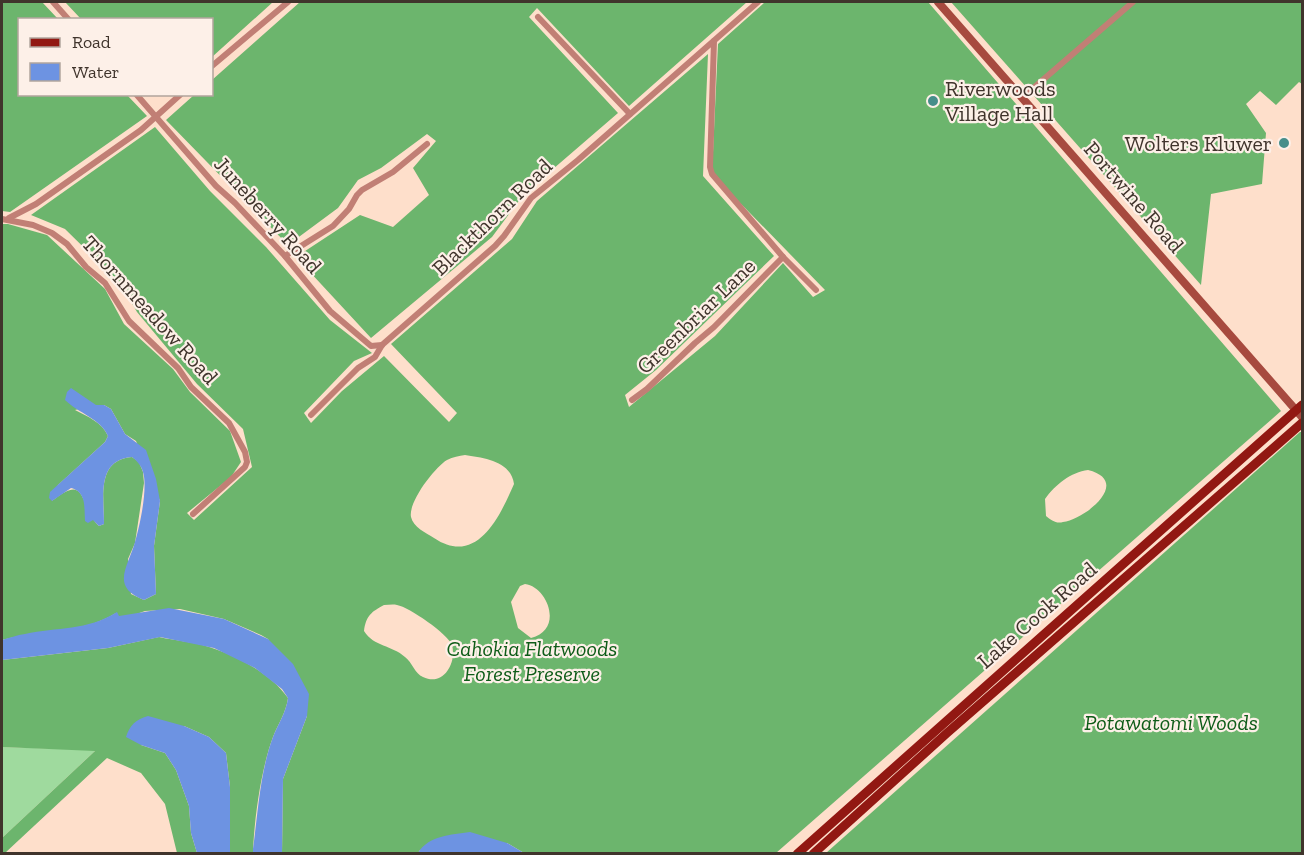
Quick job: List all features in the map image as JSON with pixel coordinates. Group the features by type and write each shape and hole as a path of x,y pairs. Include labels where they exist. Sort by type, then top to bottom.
{"main road":[{"name":"Lake Cook Road","path":"798,854 1300,411"},
{"name":"Lake Cook Road","path":"813,854 1087,610 1302,423"}],"street":[{"path":"53,2 67,18"},
{"path":"213,65 288,2"},
{"name":"Blackthorn Road","path":"311,415 358,368 375,357 382,345 495,246 531,198 758,2"},
{"name":"Portwine Road","path":"938,2 1300,411"},
{"path":"1023,97 1133,2"},
{"path":"538,17 630,114"},
{"name":"Greenbriar Lane","path":"714,41 710,167 712,174 783,257 816,290"},
{"name":"Juneberry Road","path":"138,96 216,186 285,256 330,311 371,346 382,345"},
{"path":"4,218 16,216 36,204 156,118 179,96"},
{"path":"285,256 333,226 350,209 362,190 393,172 427,144"},
{"name":"Thornmeadow Road","path":"4,218 44,229 67,244 86,267 111,289 129,321 178,368 191,387 235,431 246,458 245,467 193,514"},
{"name":"Greenbriar Lane","path":"632,400 714,327 783,257"}],"green space":[{"path":"2,2 42,2 57,18 18,18 18,96 128,96 147,116 10,212 2,211"},
{"path":"65,2 273,2 213,56 213,18 80,18"},
{"path":"300,2 747,2 629,106 537,8 529,17 618,113 524,194 492,237 371,338 296,257 360,215 393,227 429,195 413,168 436,141 427,134 381,168 358,180 338,208 288,245 166,120 193,96 213,96 213,79"},
{"name":"Cahokia Flatwoods Forest Preserve","path":"765,2 928,2 1281,411 776,853 524,853 507,843 420,850 418,853 282,853 283,779 307,716 268,639 224,619 180,609 145,611 131,616 118,616 116,613 89,625 2,640 2,224 47,235 105,289 124,324 173,369 190,392 230,431 241,462 231,477 187,513 194,520 252,467 243,429 197,384 137,312 120,283 65,229 31,215 155,127 210,191 266,247 330,320 372,353 354,361 304,413 311,423 342,391 384,356 449,422 457,413 391,344 512,239 537,201 708,54 703,176 774,256 656,370 625,395 629,407 715,336 783,263 813,297 825,290 712,174 718,44","holes":["96,405 104,405 111,409 125,434 136,441 160,501 154,546 156,594 144,600 131,594 128,559 135,543 144,483 139,462 132,457 120,460 107,472 103,492 104,524 99,526 92,518 78,491 72,490 64,493 52,501 58,485 105,442 108,436 98,423 75,410","465,455 496,462 508,470 514,484 502,510 485,534 475,542 463,546 449,545 434,538 417,527 411,517 414,503 423,486 442,464 454,457","1088,470 1101,475 1106,482 1101,499 1083,514 1072,519 1056,522 1046,516 1045,499 1064,480","525,584 540,593 546,600 550,618 541,634 531,638 518,628 511,602 520,586","384,605 403,607 428,622 449,640 452,645 453,659 443,676 437,679 423,677 400,653 368,636 364,631 365,626 370,615"]},
{"path":"951,2 1302,2 1302,84 1299,82 1276,105 1260,91 1246,104 1266,133 1262,184 1211,194 1201,285"},
{"name":"Potawatomi Woods","path":"1302,432 1302,853 826,853"},
{"path":"159,637 202,645 235,657 265,675 288,698 265,764 253,853 230,853 230,787 226,753 209,737 184,726 141,745 165,753 176,770 189,806 191,833 197,853 177,853 165,804 141,773 107,758 5,853 2,853 2,838 95,751 2,747 2,660 108,648"},
{"path":"2,747 96,750 2,838"}],"water":[{"path":"71,388 96,405 104,405 111,409 125,434 146,450 156,479 160,501 154,546 156,594 144,600 133,595 124,582 144,497 143,472 137,462 132,457 120,460 107,472 103,492 104,524 99,526 93,520 88,523 85,521 84,501 76,490 71,488 52,501 49,498 50,492 105,442 108,436 100,425 65,400"},
{"path":"169,608 224,619 268,639 293,664 309,694 307,716 283,779 282,853 253,853 265,764 288,698 282,689 255,668 214,648 160,637 108,648 2,660 2,640 22,634 83,625 117,612 119,616"},
{"path":"148,716 184,726 209,737 226,753 230,787 230,853 197,853 191,833 189,806 176,770 165,753 126,737 134,724"},
{"path":"470,832 507,843 524,853 418,853 434,839"}],"place":[{"name":"Riverwoods Village Hall","path":"933,101"},
{"name":"Wolters Kluwer","path":"1284,143"}]}
